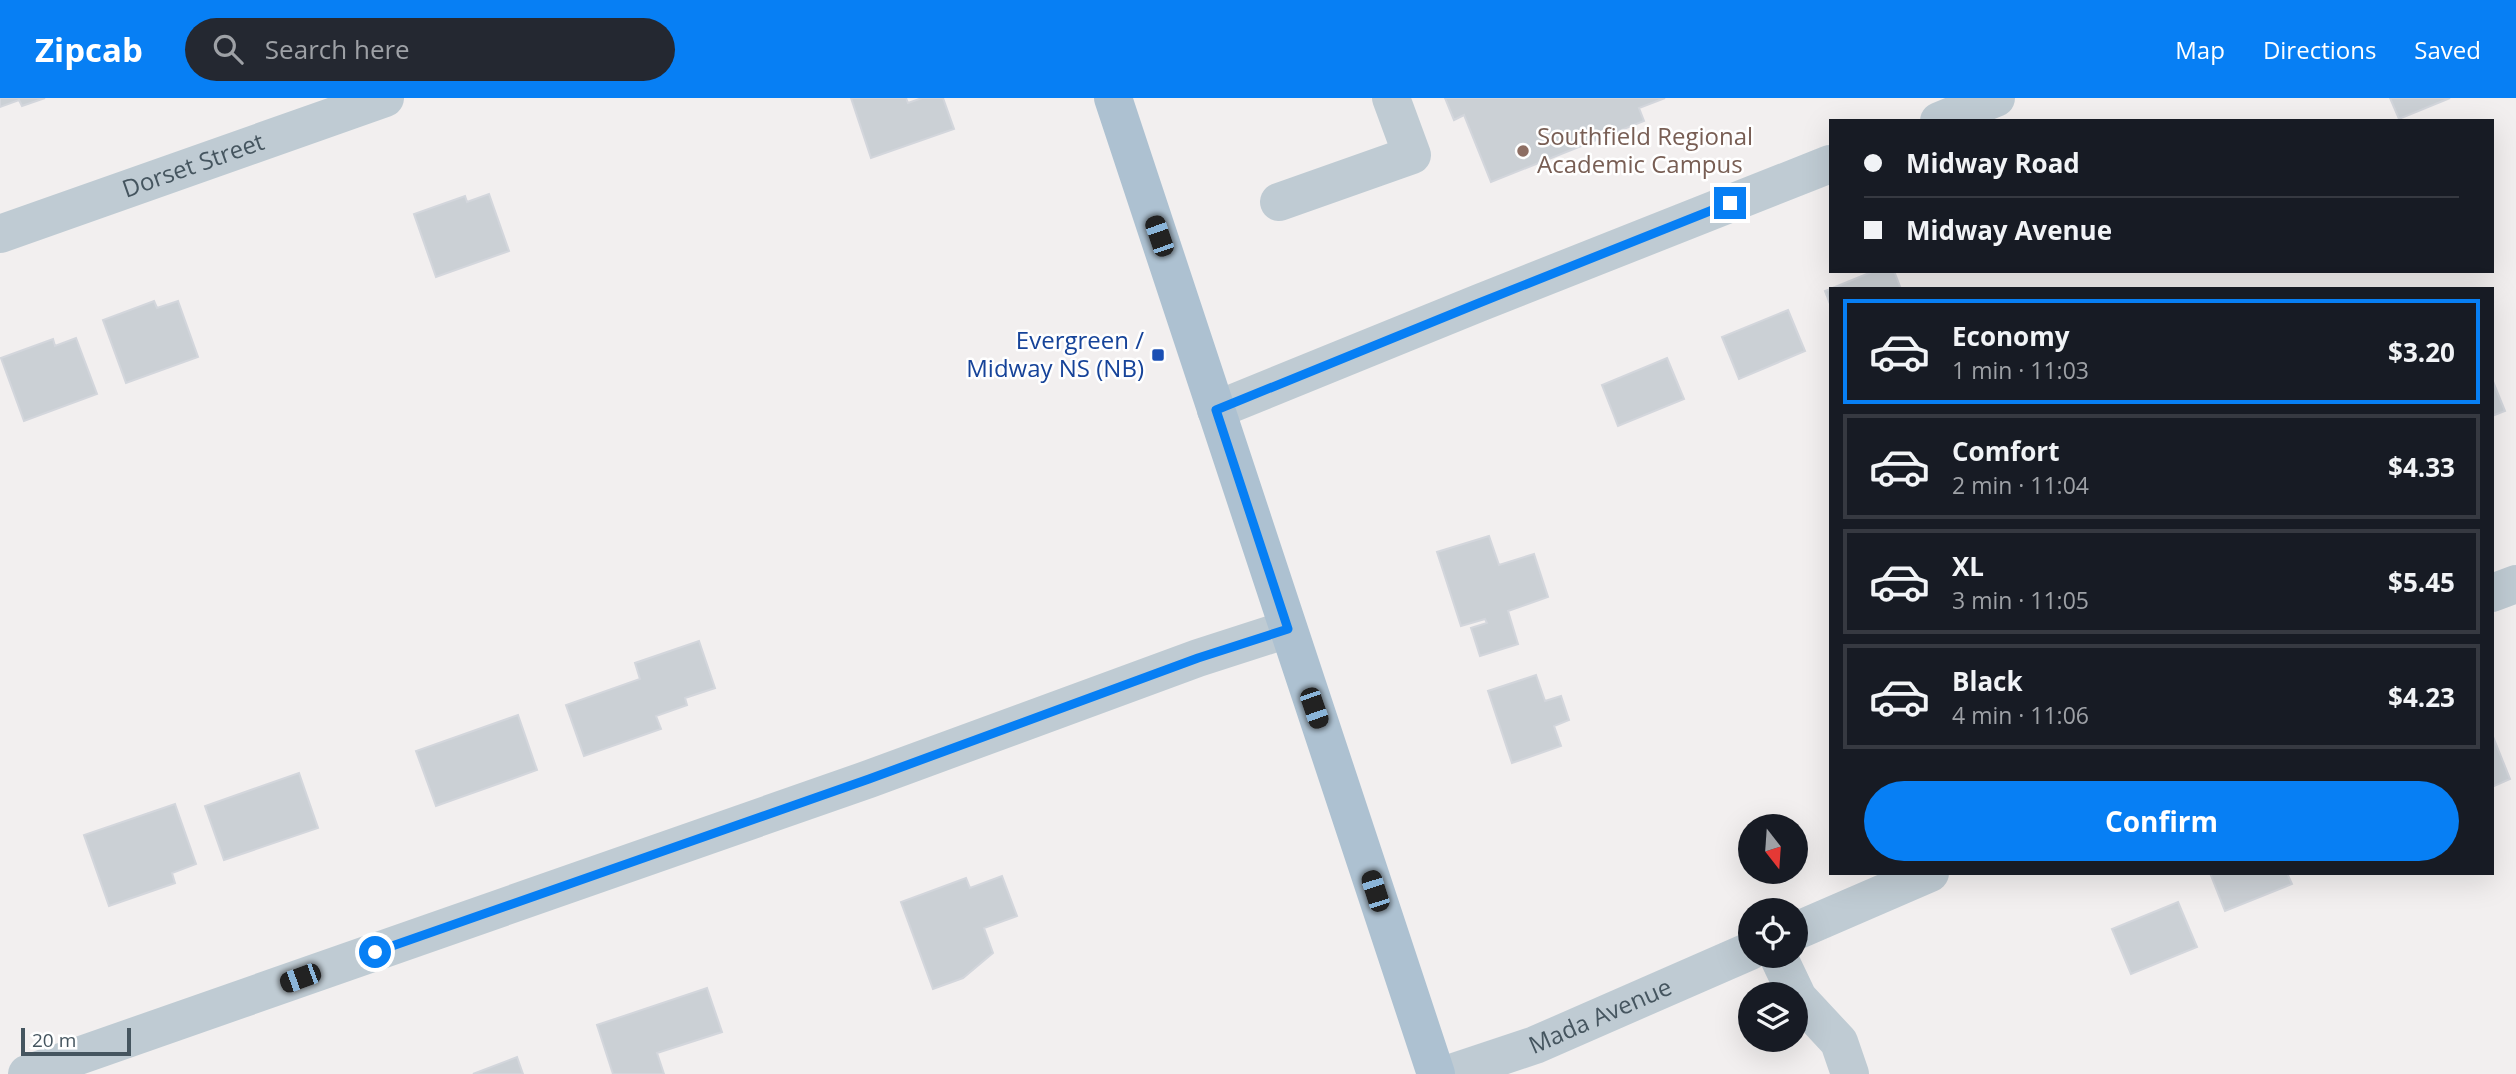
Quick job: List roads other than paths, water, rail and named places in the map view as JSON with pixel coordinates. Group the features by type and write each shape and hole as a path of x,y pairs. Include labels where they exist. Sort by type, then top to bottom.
{"main road":[{"path":"1113,98 1436,1074"}],"street":[{"name":"Dorset Street","path":"0,234 385,98"},
{"path":"1279,202 1412,155 1391,98"},
{"path":"1216,410 1829,164"},
{"path":"2494,592 2516,584"},
{"path":"27,1074 869,779 1198,658 1288,629"},
{"path":"1808,926 1925,875"},
{"name":"Mada Avenue","path":"1448,1074 1535,1045 1738,956"},
{"path":"1784,968 1798,998 1839,1042 1850,1074"}],"place":[{"name":"Southfield Regional Academic Campus","path":"1523,151"},
{"name":"Evergreen / Midway NS (NB)","path":"1158,355"}]}
